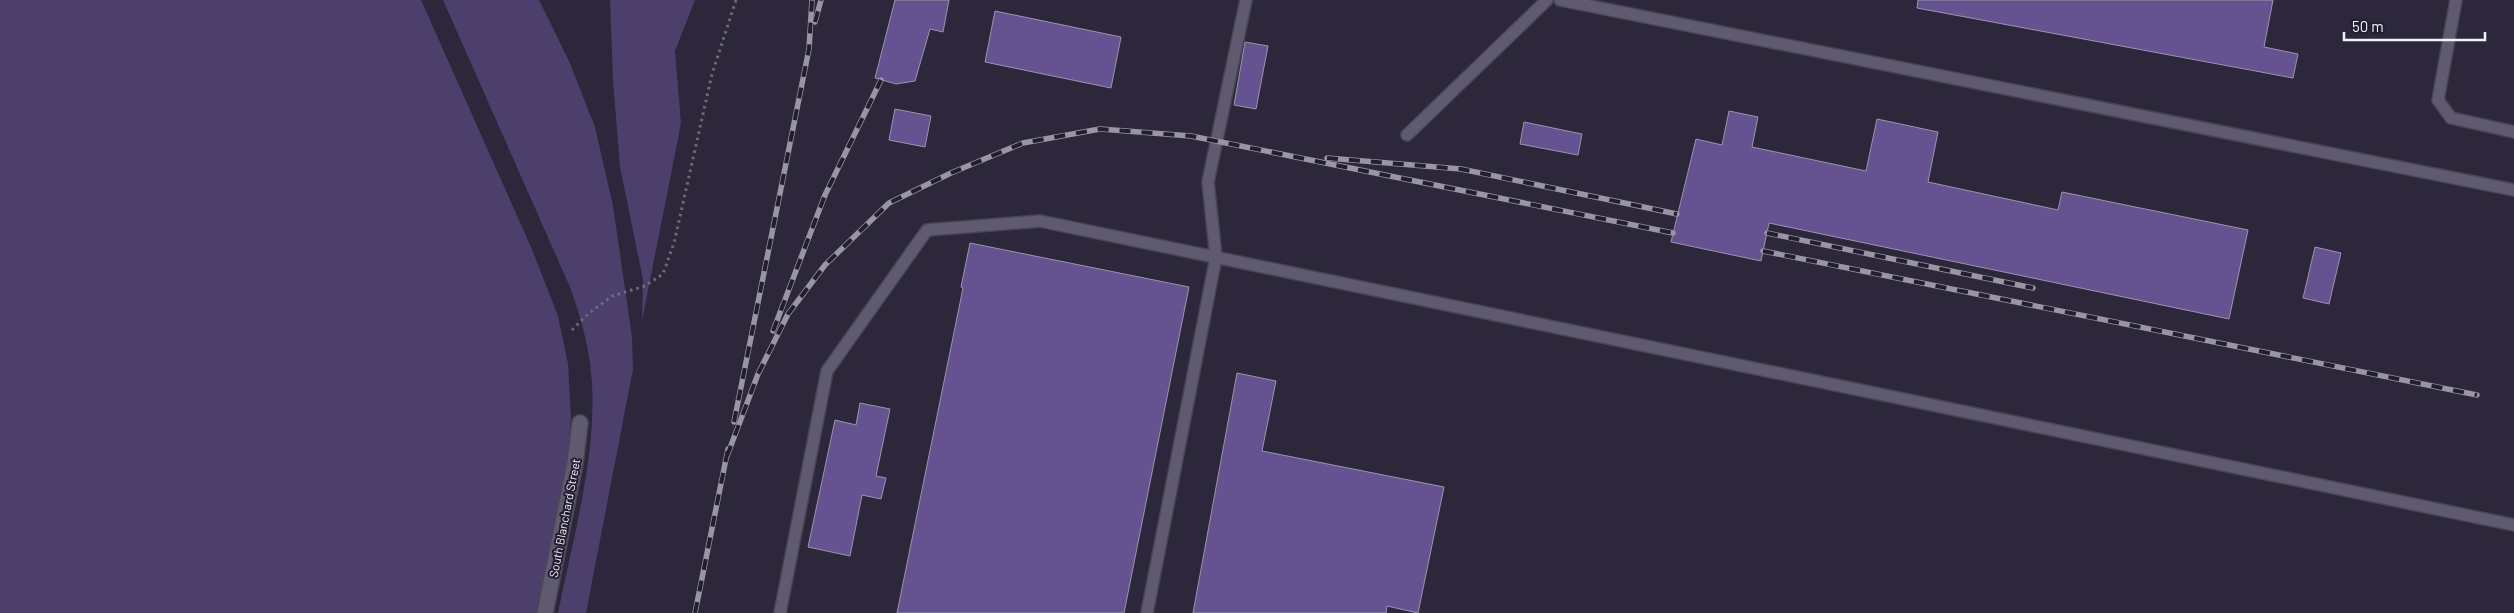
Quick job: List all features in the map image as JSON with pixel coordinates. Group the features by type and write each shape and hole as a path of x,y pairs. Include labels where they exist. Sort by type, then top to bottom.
{"street":[{"name":"South Blanchard Street","path":"545,613 576,463 580,423"}],"lane":[{"path":"1147,613 1216,257 1208,182 1246,0"},
{"path":"1407,136 1547,0"},
{"path":"1560,0 2514,190"},
{"path":"2456,0 2438,100 2452,118 2514,132"},
{"path":"780,613 827,371 927,230 1040,221 2514,524"}],"path":[{"path":"572,330 588,314 612,296 645,286 663,274 674,243 712,74 736,0"}],"shaded area":[{"path":"0,0 421,0 531,247 558,316 568,364 571,417 568,457 537,613 0,613"},
{"path":"443,0 539,0 569,61 595,127 613,206 632,337 633,369 586,613 558,613 582,499 590,441 592,383 584,334 570,287"},
{"path":"610,0 695,0 675,51 681,123 642,321 643,279 620,167 613,80"}],"building":[{"path":"895,0 949,0 943,32 930,29 915,81 896,84 875,78"},
{"path":"1918,0 2273,0 2264,47 2298,54 2293,78 1917,8"},
{"path":"995,11 1121,37 1111,88 985,62"},
{"path":"1245,42 1268,46 1256,109 1234,105"},
{"path":"895,109 931,116 925,147 889,140"},
{"path":"1729,111 1758,117 1752,147 1866,171 1877,119 1938,132 1928,182 2058,210 2062,192 2248,230 2229,319 1769,223 1761,261 1671,242 1696,139 1722,145"},
{"path":"1524,122 1582,134 1578,155 1520,144"},
{"path":"970,243 1189,287 1124,613 897,613 963,288 961,287"},
{"path":"2315,247 2341,253 2329,304 2303,298"},
{"path":"1237,373 1276,381 1262,451 1444,487 1418,613 1387,606 1386,613 1193,613"},
{"path":"860,403 890,409 876,476 886,478 881,499 862,495 850,556 808,547 835,420 856,425"}],"railway":[{"path":"734,422 809,49 812,0"},
{"path":"815,22 821,0"},
{"path":"773,331 825,195 881,80"},
{"path":"727,456 758,374 788,314 825,265 889,203 951,173 1023,143 1100,129 1191,136 1673,233"},
{"path":"1327,158 1461,169 1677,214"},
{"path":"1767,233 2033,288"},
{"path":"1763,251 2477,395"},
{"path":"695,613 728,449"}]}
